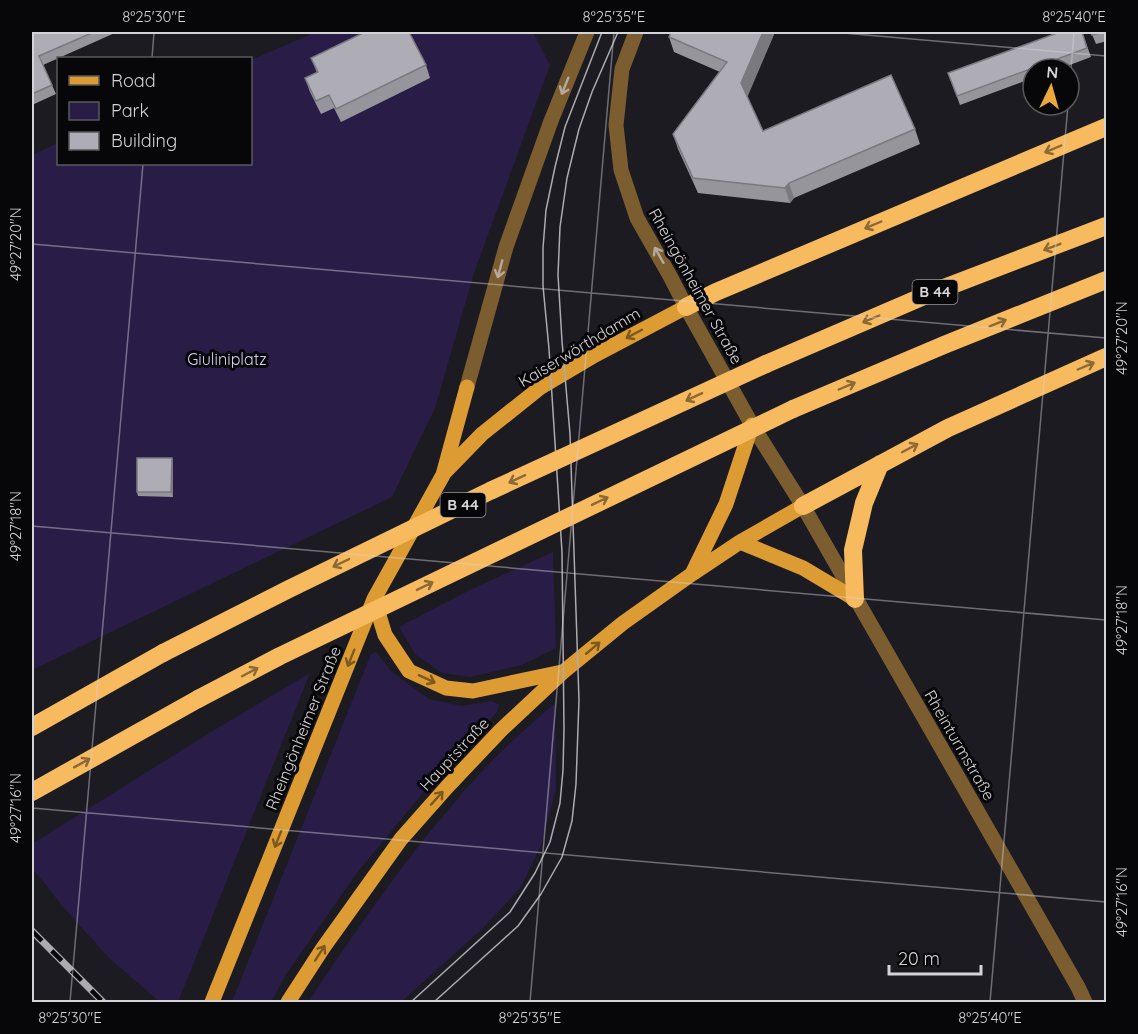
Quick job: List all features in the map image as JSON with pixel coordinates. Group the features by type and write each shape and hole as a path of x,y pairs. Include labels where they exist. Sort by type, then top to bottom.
{"highway":[{"path":"686,307 716,292 1107,127"},
{"name":"B 44","path":"32,727 163,653 490,491 766,364 931,293 1107,226"},
{"path":"32,792 280,656 793,409 944,345 1107,280"},
{"path":"803,506 948,428 1107,357"},
{"path":"855,598 853,550 864,503 880,464"}],"main road":[{"name":"Kaiserwörthdamm","path":"443,475 482,434 541,387 686,307"},
{"path":"443,475 467,387"},
{"path":"692,574 726,504 752,425"},
{"name":"Rheingönheimer Straße","path":"212,1002 374,599 443,475"},
{"path":"692,574 740,542 803,506"},
{"path":"740,542 803,568 855,598"},
{"name":"Hauptstraße","path":"288,1002 323,948 401,839 447,787 501,730 563,672 623,623 692,574"},
{"path":"374,599 385,635 409,671 446,688 473,691 563,672"}],"street":[{"path":"467,387 506,247 551,121 587,32"},
{"name":"Rheingönheimer Straße","path":"636,32 622,69 616,125 621,170 637,218 752,425 803,506"},
{"name":"Rheinturmstraße","path":"803,506 1085,1002"}],"green space":[{"name":"Giuliniplatz","path":"316,32 533,32 550,65 474,273 435,408 392,497 32,670 32,155 57,143 57,165 252,165 252,60"},
{"path":"553,552 556,648 522,665 470,677 442,673 415,654 399,627 470,590"},
{"path":"376,652 392,672 429,699 462,706 492,701 499,705 497,712 436,777 356,874 287,973 271,1002 232,1002 371,654"},
{"path":"310,673 178,1002 160,1002 110,959 65,909 32,868 32,844"},
{"path":"555,703 556,789 542,843 521,887 483,928 401,1002 308,1002 417,848 465,790 499,754"}],"building":[{"path":"32,32 94,32 39,56 52,85 32,94"},
{"path":"365,32 409,32 426,65 336,109 329,95 316,101 305,78 318,72 311,58"},
{"path":"671,32 763,32 741,83 763,131 891,75 915,129 789,183 785,188 693,178 673,134 727,62 669,37"},
{"path":"1060,32 1082,32 1087,48 1063,57 1021,57 1021,72 957,96 948,73"},
{"path":"137,458 172,458 171,492 137,492"}],"tram line":[{"path":"411,1002 510,912 535,873 550,842 560,803 564,729 562,552 543,286 543,248 546,210 565,127 602,32"},
{"path":"434,1002 518,926 541,894 562,857 572,821 576,784 579,700 570,434 558,275 560,227 567,178 579,129 618,32"}],"railway":[{"path":"32,931 103,1002"}]}
